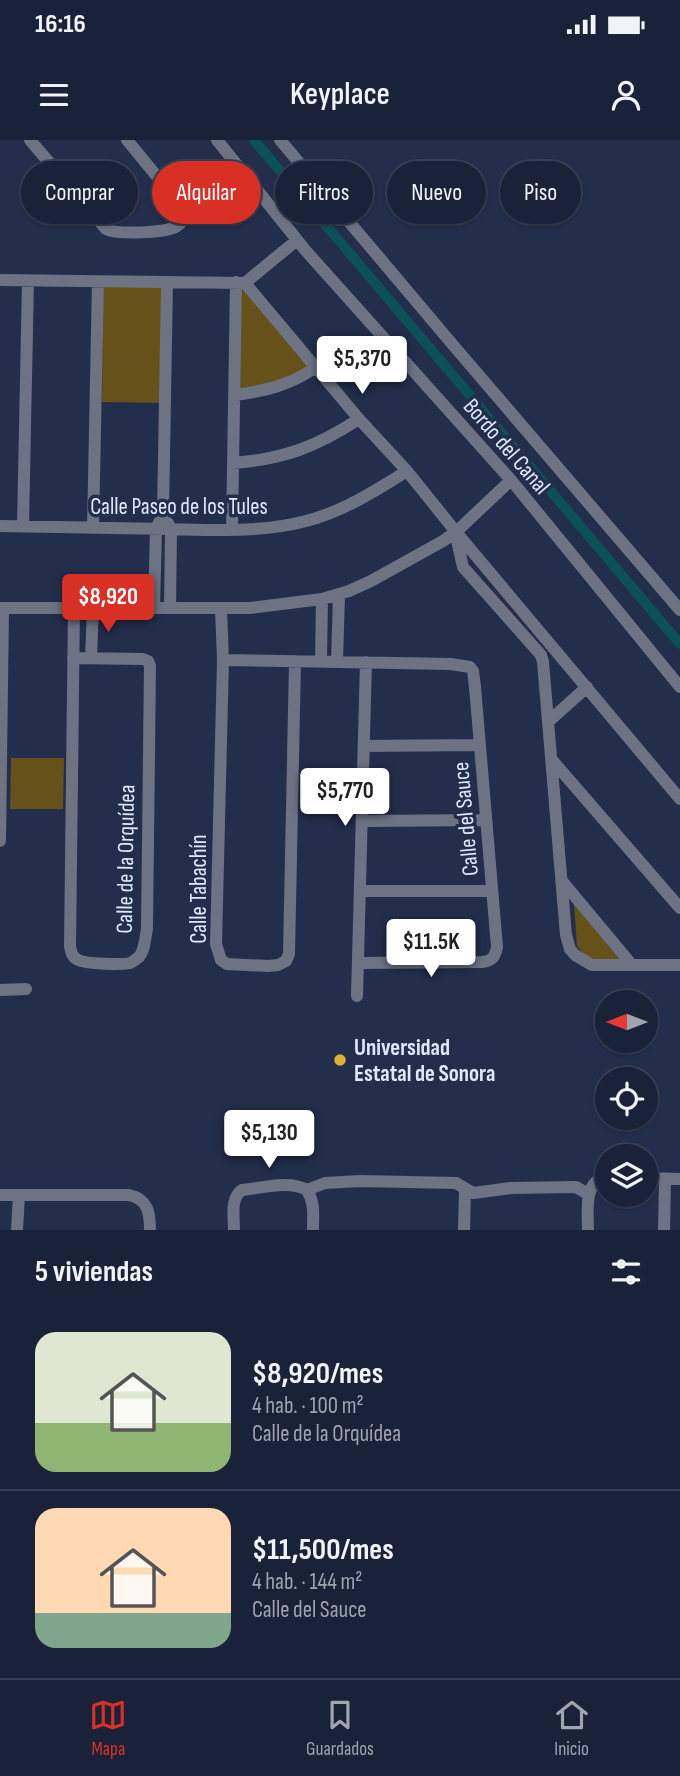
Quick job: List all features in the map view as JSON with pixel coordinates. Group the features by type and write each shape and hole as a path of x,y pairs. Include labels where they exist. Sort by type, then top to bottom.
{"street":[{"path":"30,140 101,225 111,232 136,233 179,226 184,214 182,207 127,140"},
{"name":"Bordo del Canal","path":"217,140 297,240 511,480 680,687"},
{"name":"Bordo del Canal","path":"280,140 680,610"},
{"path":"0,280 240,283 297,240"},
{"path":"23,526 27,281"},
{"path":"93,528 99,282"},
{"path":"154,608 156,529 163,514 167,283"},
{"path":"240,283 407,471 680,799"},
{"path":"232,530 240,283"},
{"path":"235,395 284,385 316,367"},
{"path":"233,463 273,458 305,449 359,419"},
{"name":"Calle Paseo de los Tules","path":"0,526 232,530 286,525 308,521 332,512 407,471"},
{"path":"0,841 1,608 261,607 322,599 371,581 456,533 511,480"},
{"path":"163,514 171,529 170,608"},
{"path":"456,533 463,567 541,655 568,943 575,955 592,965 680,965"},
{"path":"337,662 339,594"},
{"path":"321,662 322,599"},
{"name":"Calle de la Orquídea","path":"73,658 143,659 148,661 150,666 146,929 142,952 130,963 77,960 71,951 73,658 74,608"},
{"path":"91,659 93,608"},
{"path":"222,608 223,660 366,662 358,996"},
{"path":"541,655 552,645"},
{"name":"Calle Tabachín","path":"223,660 216,944 221,960 227,964 268,966 286,961 289,954 295,661"},
{"name":"Calle del Sauce","path":"358,963 489,961 494,958 497,947 473,671 470,667 451,664 366,662"},
{"path":"548,722 587,688"},
{"path":"364,746 480,745"},
{"path":"552,760 680,908"},
{"path":"362,821 486,820"},
{"path":"562,880 632,965"},
{"path":"360,891 492,891"},
{"path":"0,990 26,989"},
{"path":"658,1179 680,1179"},
{"path":"664,1230 665,1179"},
{"path":"307,1190 325,1183 360,1181 456,1183 473,1193 511,1188 576,1187 588,1194"},
{"path":"588,1230 588,1194 595,1182"},
{"path":"234,1230 236,1195 243,1191 289,1185 301,1186 312,1198 313,1230"},
{"path":"464,1230 465,1189"},
{"path":"0,1195 138,1197 148,1209 150,1230"},
{"path":"17,1230 19,1195"}],"shaded area":[{"path":"237,281 318,364 293,380 234,390"},
{"path":"103,282 162,283 161,403 102,402"},
{"path":"11,758 64,758 63,809 10,809"},
{"path":"574,904 620,960 595,959 580,951 577,945"}],"waterway":[{"path":"254,140 680,644"}],"place":[{"name":"Universidad Estatal de Sonora","path":"340,1060"}]}
